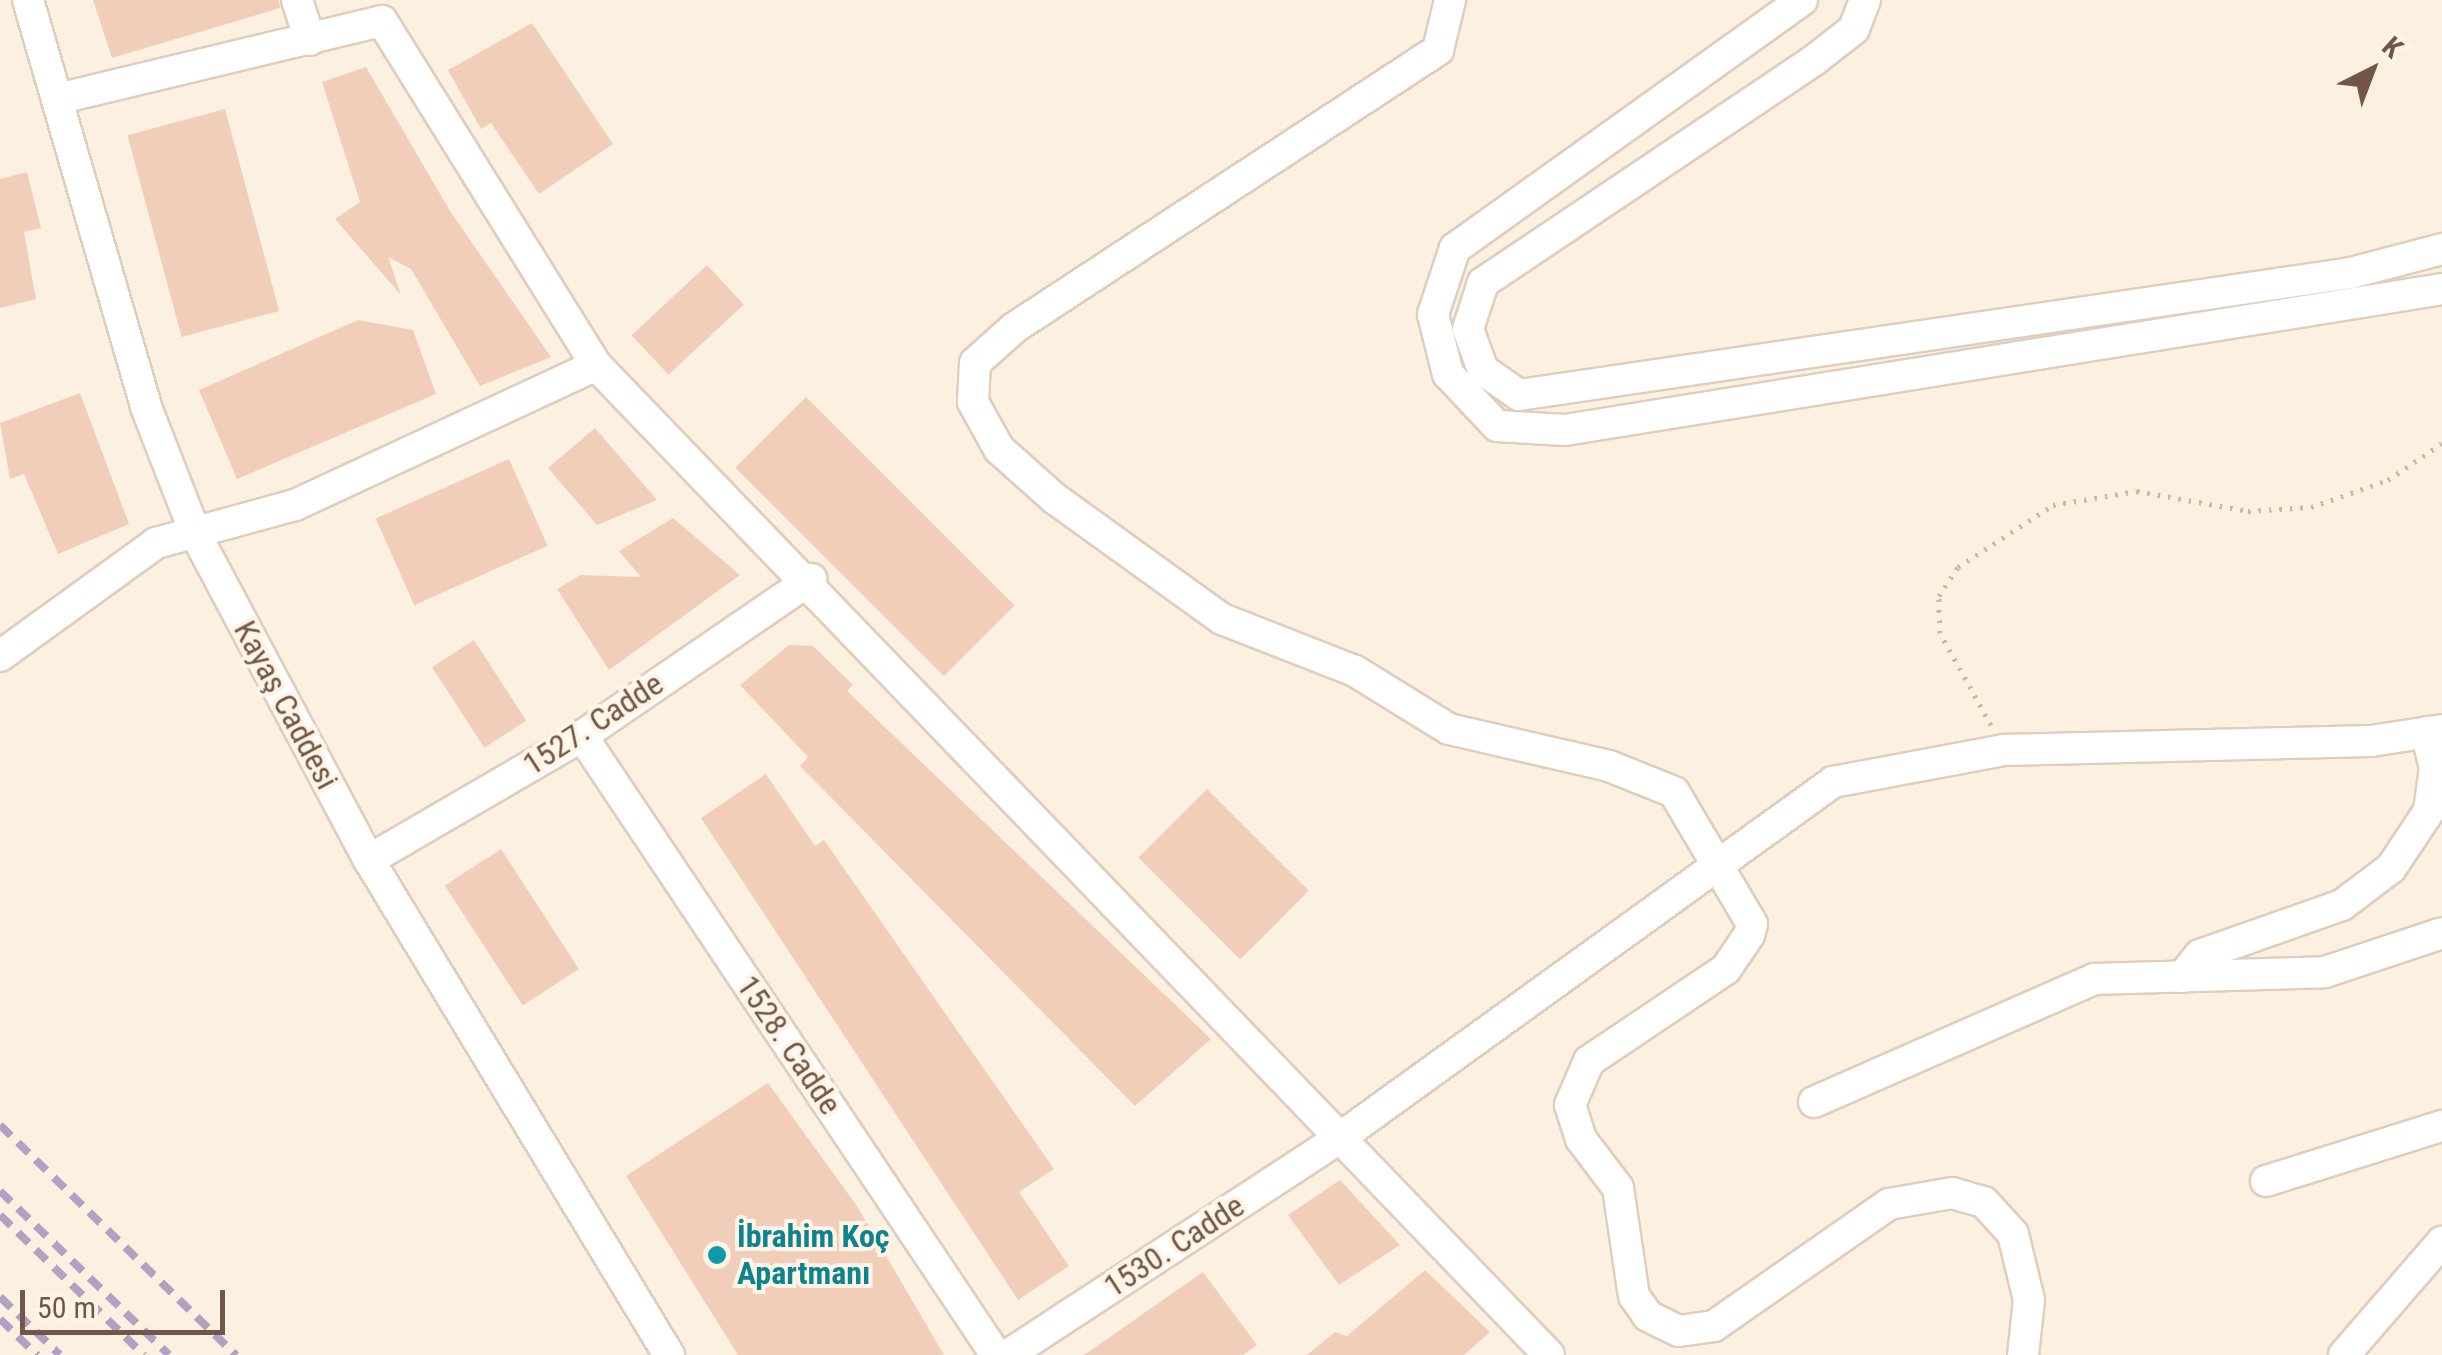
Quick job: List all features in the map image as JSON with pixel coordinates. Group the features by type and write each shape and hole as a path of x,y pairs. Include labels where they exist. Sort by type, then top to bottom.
{"street":[{"name":"Kayaş Caddesi","path":"28,0 146,407 195,533 368,860 670,1355"},
{"path":"297,0 310,40"},
{"path":"1450,0 1438,50 1014,328 975,362 974,402 998,449 1054,498 1222,620 1355,670 1449,728 1609,766 1674,792 1752,924 1736,958 1589,1061 1571,1094 1575,1128 1618,1188 1640,1306 1668,1328 1714,1326 1888,1204 1952,1193 1984,1202 2012,1234 2029,1300 2022,1355"},
{"path":"1802,0 1456,248 1433,314 1448,374 1497,426 1565,430 2442,289"},
{"path":"1866,0 1854,29 1813,61 1483,283 1468,329 1483,370 1519,394 2351,273 2442,250"},
{"path":"57,98 382,21 596,365 811,579 1341,1137 1535,1351"},
{"path":"0,656 156,543 294,504 596,365"},
{"name":"1527. Cadde","path":"368,860 582,736 811,579"},
{"path":"2182,977 2200,955 2342,905 2391,868 2429,810 2435,768 2434,731"},
{"name":"1530. Cadde","path":"1008,1355 1341,1137 1720,868 1832,782 2004,750 2434,731"},
{"name":"1528. Cadde","path":"582,736 996,1355"},
{"path":"1814,1102 2073,985 2325,972 2442,933"},
{"path":"2266,1181 2442,1126"},
{"path":"2344,1355 2442,1242"}],"path":[{"path":"2004,750 1937,621 1939,596 1958,567 2072,498 2137,491 2248,511 2310,508 2376,486 2442,443"}],"building":[{"path":"93,0 279,0 280,8 112,58"},
{"path":"532,23 613,144 539,194 491,123 481,129 448,70"},
{"path":"366,67 450,211 551,357 480,386 411,269 388,257 401,295 335,219 360,202 322,82"},
{"path":"225,109 279,311 182,337 127,135"},
{"path":"27,172 41,228 24,232 36,299 0,308 0,179"},
{"path":"707,265 744,304 668,375 632,335"},
{"path":"358,320 413,330 436,394 237,479 199,390"},
{"path":"80,393 129,524 58,554 24,474 10,479 0,423"},
{"path":"806,397 1015,606 944,676 735,468"},
{"path":"595,428 657,500 597,525 548,468"},
{"path":"509,459 548,546 414,605 376,518"},
{"path":"673,518 740,575 609,670 557,589 581,575 641,577 619,551"},
{"path":"474,640 526,721 484,748 432,667"},
{"path":"789,645 813,646 853,685 847,691 1211,1039 1135,1106 800,766 808,757 740,685"},
{"path":"766,774 815,846 824,840 1054,1169 1019,1192 1069,1266 1018,1300 701,818"},
{"path":"1207,789 1309,891 1240,959 1138,858"},
{"path":"501,849 579,969 523,1005 445,885"},
{"path":"768,1083 857,1206 944,1355 738,1355 626,1176"},
{"path":"1340,1180 1400,1245 1339,1285 1288,1215"},
{"path":"1425,1270 1490,1332 1464,1355 1307,1355 1335,1332 1347,1336"},
{"path":"1203,1272 1257,1345 1243,1355 1084,1355"}],"railway":[{"path":"0,1125 236,1355"},
{"path":"0,1191 169,1355"},
{"path":"0,1215 144,1355"},
{"path":"0,1297 60,1355"},
{"path":"0,1319 37,1355"}],"place":[{"name":"İbrahim Koç Apartmanı","path":"717,1255"}]}
